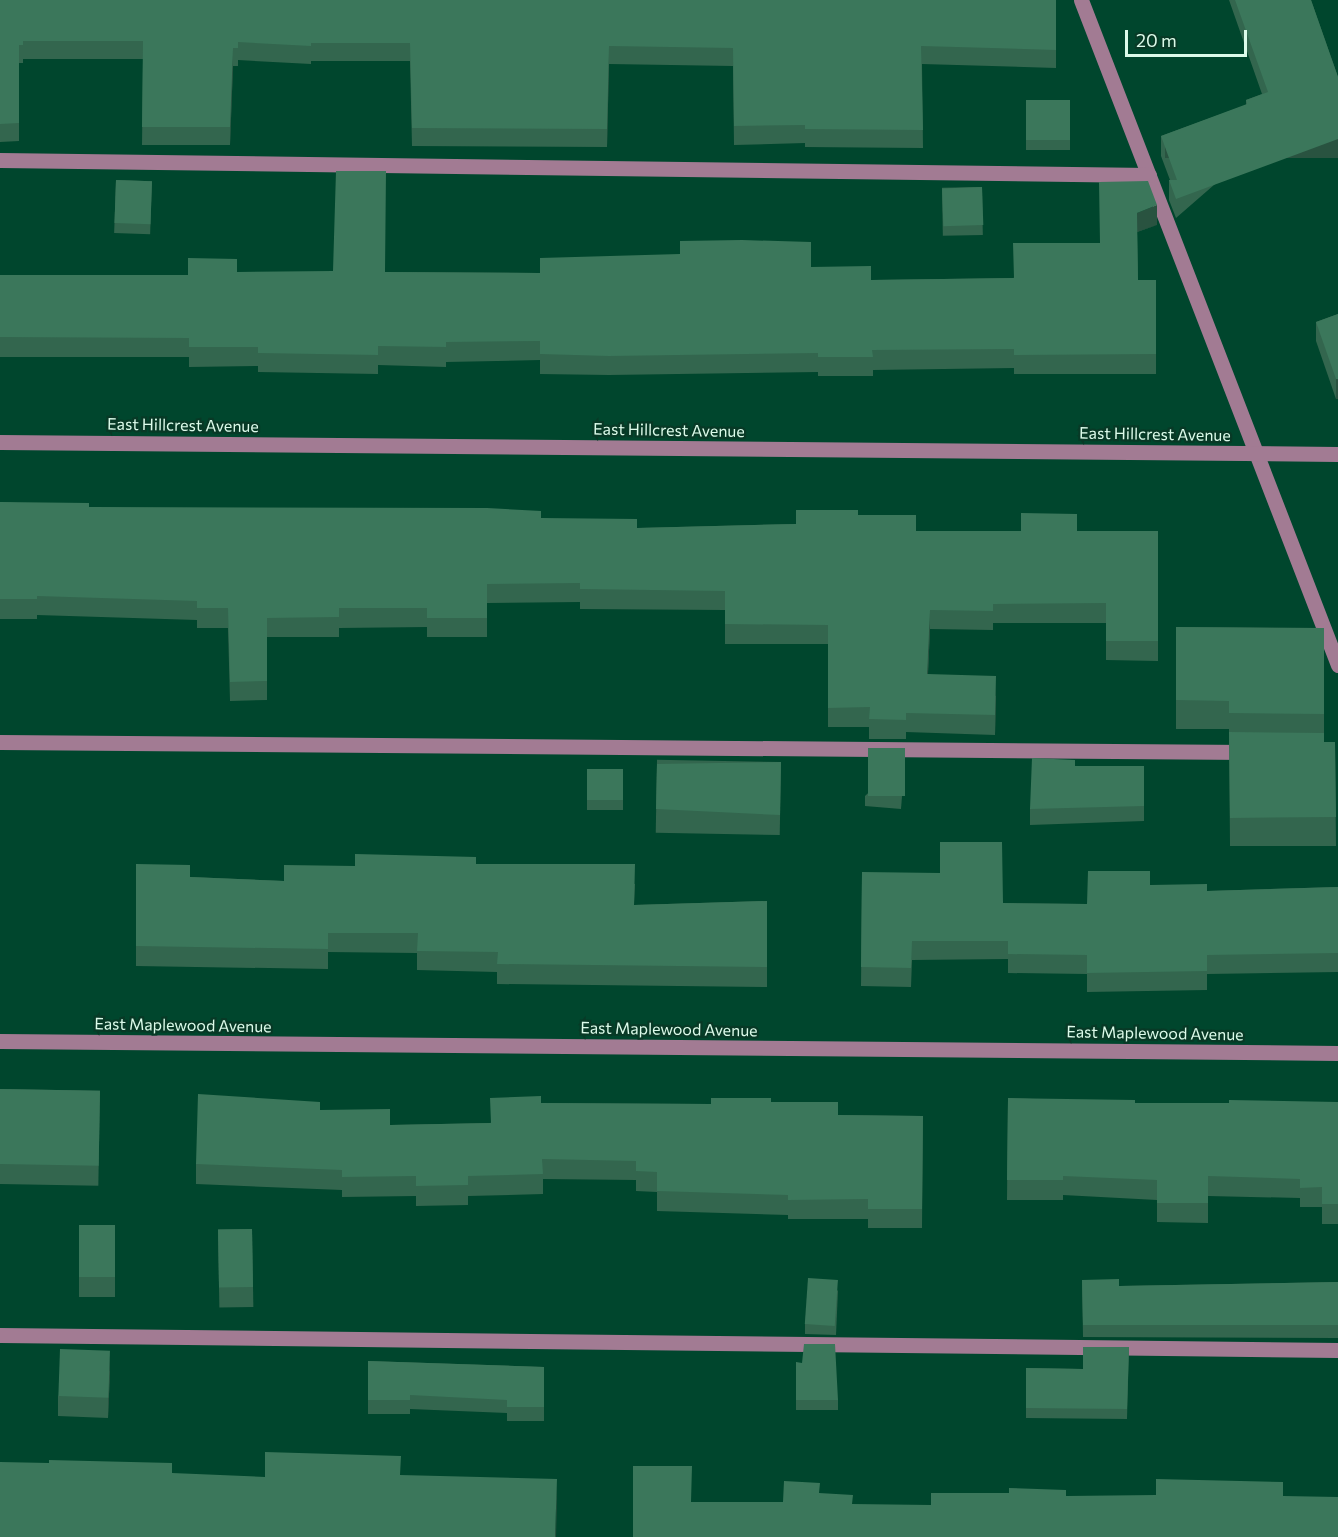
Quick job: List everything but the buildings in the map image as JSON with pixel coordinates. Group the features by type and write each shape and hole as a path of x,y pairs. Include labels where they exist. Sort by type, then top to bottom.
{"street":[{"path":"1081,0 1338,665"},
{"path":"0,160 1149,175"},
{"name":"East Hillcrest Avenue","path":"0,442 1338,454"},
{"path":"0,742 1266,752"},
{"name":"East Maplewood Avenue","path":"0,1041 1338,1053"},
{"path":"0,1335 1338,1350"}]}
